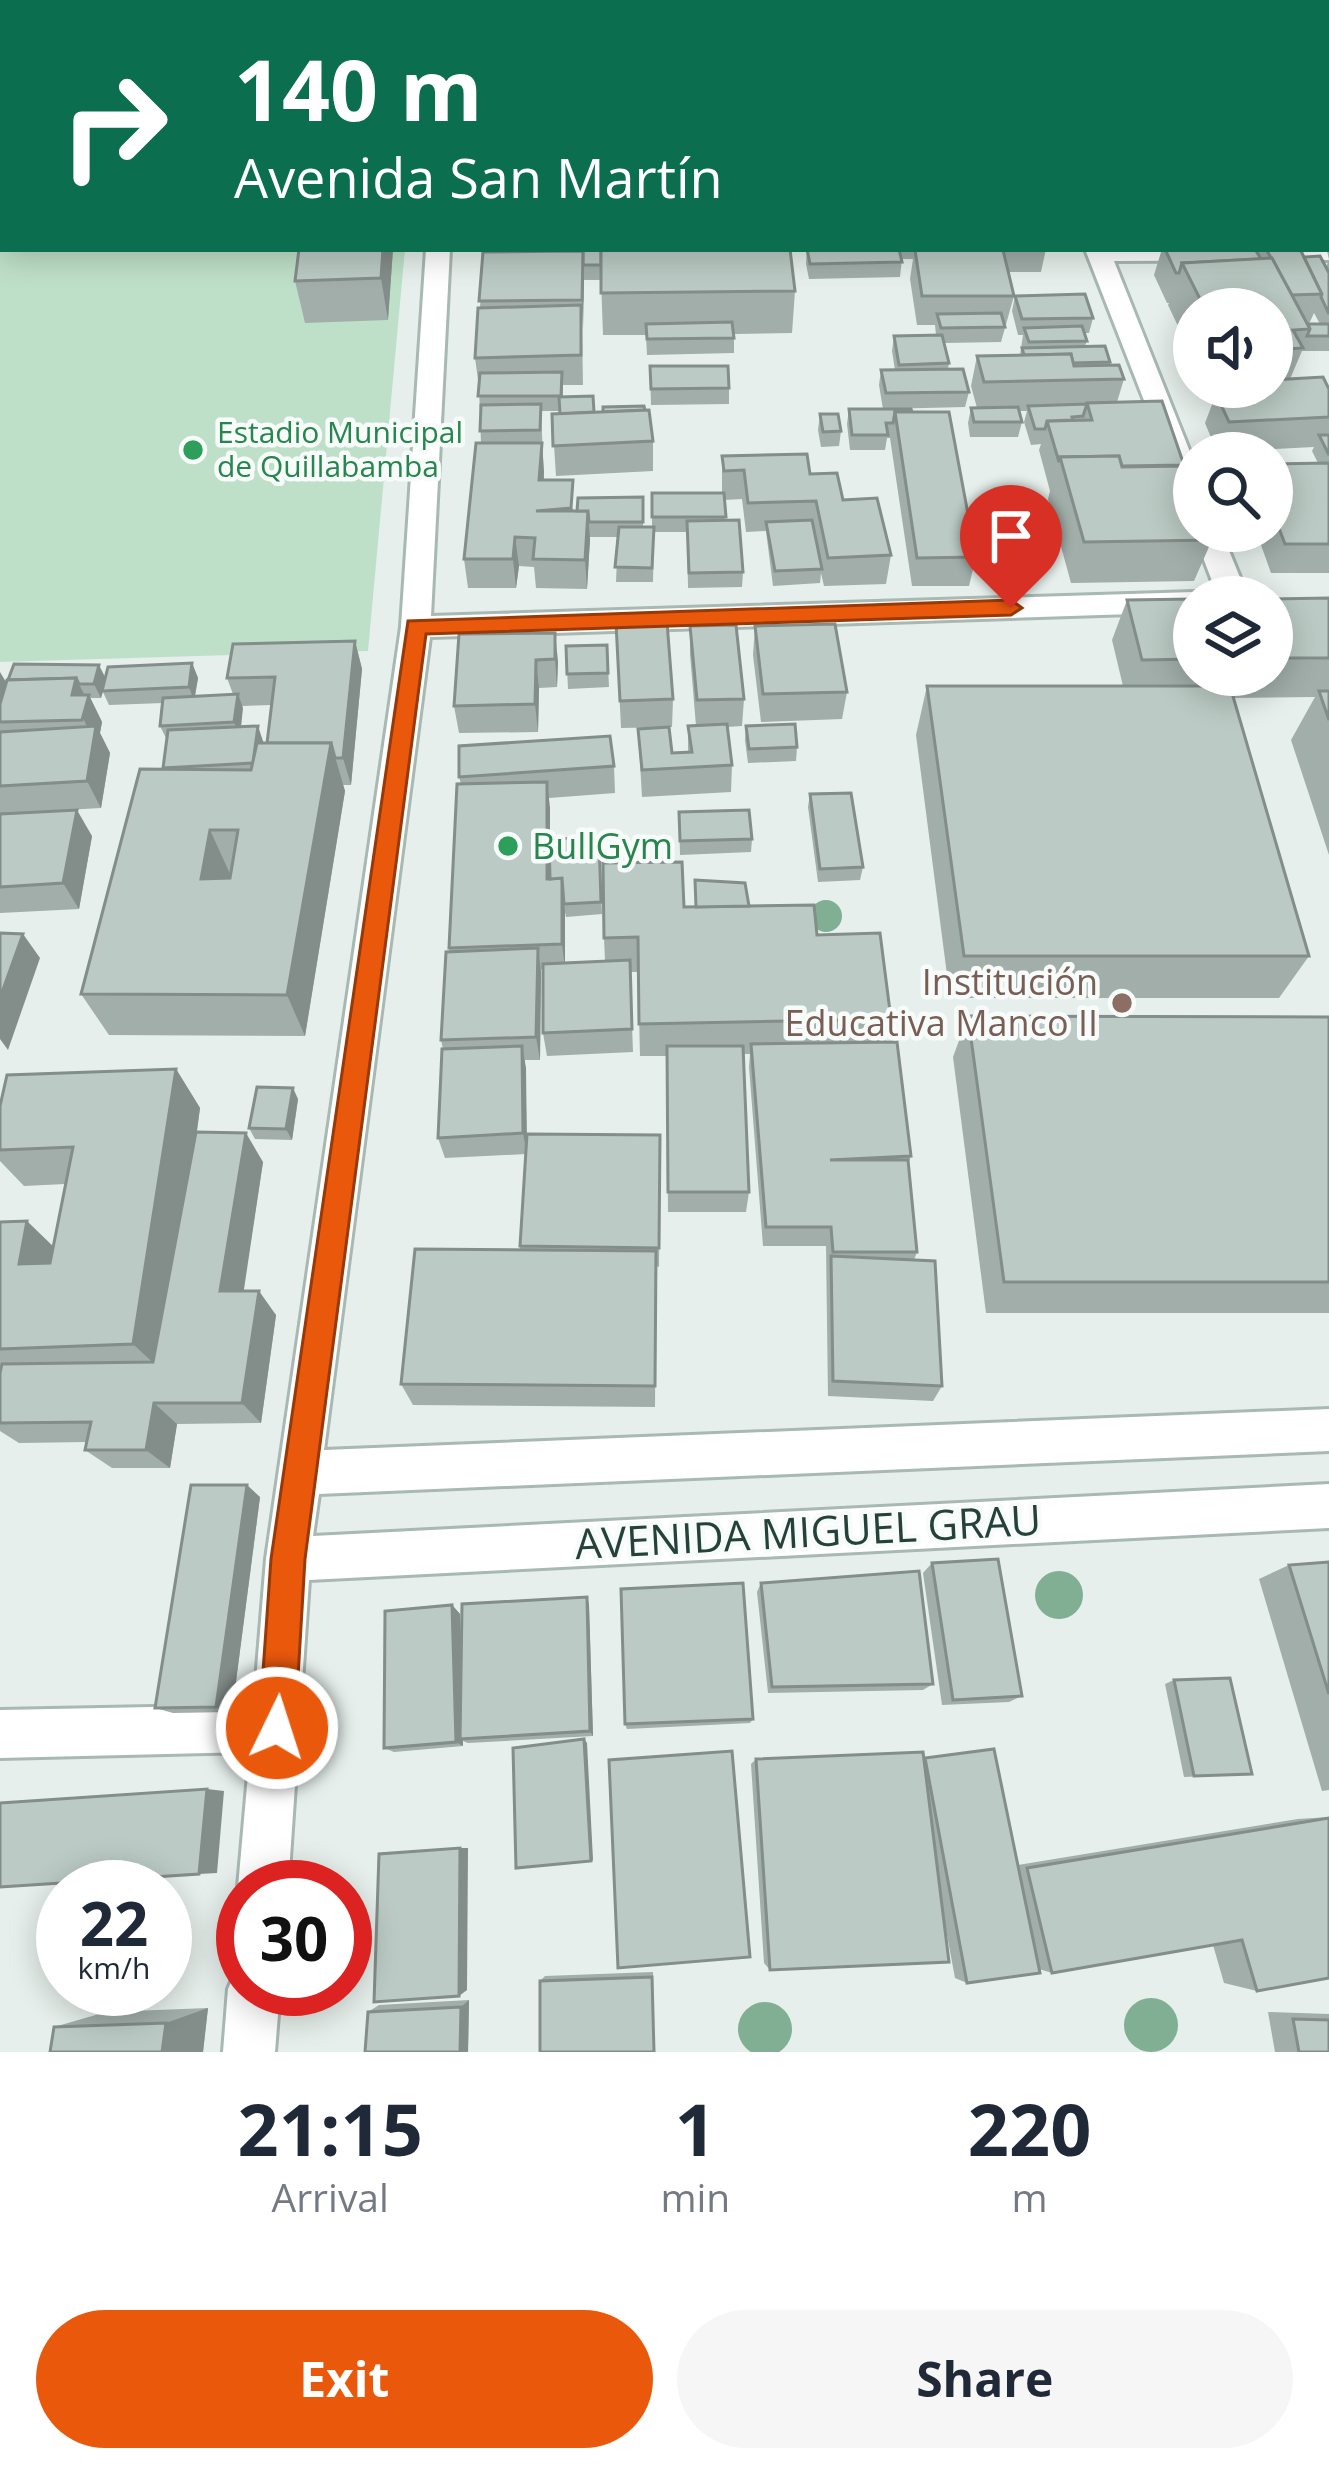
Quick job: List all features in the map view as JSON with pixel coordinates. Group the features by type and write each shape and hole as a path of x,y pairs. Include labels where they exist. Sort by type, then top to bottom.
{"street":[{"path":"265,1860 288,1559 416,627 438,252"},
{"path":"1173,443 1098,252 1329,253"},
{"path":"416,627 1173,603"},
{"name":"AVENIDA MIGUEL GRAU","path":"301,1473 1329,1430"},
{"name":"AVENIDA MIGUEL GRAU","path":"288,1559 1329,1506"},
{"path":"0,1734 277,1728"},
{"path":"249,2052 252,2016"}],"green space":[{"name":"Estadio Municipal de Quillabamba","path":"0,252 405,252 368,651 0,662"}],"building":[{"path":"299,252 383,252 381,278 295,281"},
{"path":"483,252 583,252 582,300 479,301"},
{"path":"583,252 601,252 601,265 583,265"},
{"path":"601,252 790,252 795,291 601,293"},
{"path":"808,252 900,252 902,262 810,264"},
{"path":"915,252 1003,252 1014,296 922,296"},
{"path":"1166,252 1257,252 1261,259 1182,263 1176,273"},
{"path":"1268,252 1301,252 1322,294 1293,295"},
{"path":"1320,256 1329,273 1329,314 1304,257"},
{"path":"1272,258 1288,288 1194,288 1182,263"},
{"path":"1085,294 1093,318 1022,319 1015,296"},
{"path":"1293,297 1310,329 1293,330"},
{"path":"581,305 581,355 475,358 478,308"},
{"path":"1001,313 1005,327 941,328 937,314"},
{"path":"732,322 734,338 647,339 646,324"},
{"path":"1308,324 1329,324 1329,336 1307,336"},
{"path":"1082,326 1087,341 1029,342 1024,328"},
{"path":"1293,330 1303,348 1293,349"},
{"path":"942,335 949,363 899,365 894,336"},
{"path":"1105,346 1110,362 1073,363 1071,354 1024,355 1022,348"},
{"path":"1071,354 1074,366 1119,365 1124,379 984,382 977,356"},
{"path":"650,366 728,366 729,388 651,389"},
{"path":"963,369 969,392 886,393 881,370"},
{"path":"562,372 561,396 478,396 480,373"},
{"path":"1323,377 1329,389 1329,417 1229,422 1222,408 1293,408 1293,379"},
{"path":"593,396 594,412 560,414 559,397"},
{"path":"1162,401 1173,433 1173,465 1122,466 1119,456 1060,457 1059,462 1047,421 1092,420 1087,403"},
{"path":"541,404 540,430 480,431 481,405"},
{"path":"1087,404 1083,416 1047,421 1045,429 1035,429 1028,406"},
{"path":"644,406 645,410 603,412 603,407"},
{"path":"1018,407 1022,422 974,422 971,408"},
{"path":"849,409 912,412 895,412 893,423 886,423 888,435 852,435"},
{"path":"649,410 653,441 553,446 552,414"},
{"path":"895,412 949,412 976,557 917,558"},
{"path":"820,414 838,414 841,431 823,432"},
{"path":"1319,435 1329,435 1329,455"},
{"path":"476,443 542,443 539,480 573,480 571,508 536,511 588,511 585,560 533,559 535,538 515,537 513,559 464,559"},
{"path":"807,454 810,474 837,473 843,500 877,498 891,555 828,558 816,501 748,503 744,470 724,471 722,456"},
{"path":"1119,456 1122,467 1173,466 1173,541 1084,542 1060,457"},
{"path":"1329,463 1329,544 1293,544 1293,464"},
{"path":"652,493 724,493 726,517 652,517"},
{"path":"643,497 643,522 589,522 588,511 577,511 578,498"},
{"path":"739,520 743,572 689,573 687,521"},
{"path":"812,520 822,569 775,571 766,522"},
{"path":"619,527 654,527 652,568 615,567"},
{"path":"1329,598 1329,658 1293,658 1293,599"},
{"path":"1173,599 1173,659 1142,660 1127,600"},
{"path":"667,622 673,699 620,701 616,623"},
{"path":"835,624 847,692 763,694 755,626"},
{"path":"736,625 744,699 697,700 690,626"},
{"path":"555,633 555,659 536,660 535,704 454,706 459,634"},
{"path":"355,641 343,758 335,758 331,743 267,743 275,677 227,678 233,644"},
{"path":"607,645 608,673 567,674 566,646"},
{"path":"192,663 189,687 102,691 108,667"},
{"path":"14,664 99,665 94,684 79,684 76,678 8,680"},
{"path":"76,678 72,695 89,695 82,720 0,722 7,680"},
{"path":"927,686 1173,686 1173,696 1233,696 1309,956 964,956"},
{"path":"1319,691 1329,691 1329,720"},
{"path":"238,694 234,722 160,726 163,698"},
{"path":"727,724 732,765 642,770 638,729 669,727 672,753 692,752 688,726"},
{"path":"795,724 797,747 749,749 746,726"},
{"path":"96,726 87,781 0,786 0,732"},
{"path":"258,726 253,763 163,768 168,730"},
{"path":"610,736 614,766 459,777 459,746"},
{"path":"257,743 331,743 287,995 81,994 140,769 251,770","holes":["210,830 238,830 230,878 201,879"]},
{"path":"547,782 547,879 562,878 562,944 449,948 457,784"},
{"path":"851,793 863,867 820,869 810,794"},
{"path":"77,810 63,883 0,887 0,814"},
{"path":"749,810 752,839 680,841 679,812"},
{"path":"599,838 601,902 564,904 562,878 550,879 549,839"},
{"path":"682,862 684,907 814,905 817,935 880,933 891,1019 639,1024 638,937 604,938 603,863"},
{"path":"695,880 745,883 749,906 696,907"},
{"path":"0,933 23,934 0,998"},
{"path":"538,948 536,1037 441,1040 446,952"},
{"path":"630,960 632,1029 543,1033 543,964"},
{"path":"968,1016 1329,1017 1329,1282 1004,1282"},
{"path":"897,1042 911,1156 830,1160 908,1160 917,1252 833,1252 831,1227 766,1227 751,1044"},
{"path":"522,1046 523,1133 438,1138 442,1049"},
{"path":"667,1046 743,1046 749,1192 668,1192"},
{"path":"176,1069 133,1344 0,1349 0,1222 27,1221 19,1264 50,1263 73,1147 0,1150 0,1106 7,1075"},
{"path":"257,1087 293,1088 286,1129 249,1128"},
{"path":"196,1132 246,1133 220,1291 259,1291 242,1403 154,1403 146,1450 85,1450 91,1422 0,1423 2,1364 153,1362"},
{"path":"527,1134 660,1135 659,1248 520,1246"},
{"path":"415,1249 656,1251 655,1386 401,1384"},
{"path":"831,1256 935,1261 942,1386 833,1381"},
{"path":"191,1485 247,1485 216,1707 155,1708"},
{"path":"998,1559 1022,1696 953,1700 932,1563"},
{"path":"1329,1562 1329,1694 1289,1565"},
{"path":"919,1571 933,1684 772,1687 761,1583"},
{"path":"743,1583 753,1719 625,1724 621,1589"},
{"path":"587,1597 590,1731 460,1739 462,1604"},
{"path":"452,1605 456,1742 384,1748 385,1611"},
{"path":"1230,1678 1252,1774 1194,1776 1174,1680"},
{"path":"584,1739 591,1861 516,1868 513,1748"},
{"path":"994,1749 1040,1973 967,1983 925,1758"},
{"path":"732,1751 750,1957 618,1968 609,1760"},
{"path":"923,1752 949,1962 770,1970 756,1759"},
{"path":"207,1789 199,1874 192,1874 192,1860 36,1860 36,1885 0,1887 0,1803"},
{"path":"1329,1818 1329,1978 1257,1991 1242,1940 1052,1973 1027,1868"},
{"path":"460,1848 459,1996 374,2002 379,1854"},
{"path":"652,1977 654,2052 540,2052 540,1981"},
{"path":"461,2007 460,2052 365,2052 372,2012"},
{"path":"1293,2019 1329,2020 1329,2052 1299,2052"},
{"path":"166,2023 162,2052 50,2052 54,2027"}],"place":[{"name":"Estadio Municipal de Quillabamba","path":"193,450"},
{"name":"BullGym","path":"508,846"},
{"name":"Institución Educativa Manco II","path":"1122,1003"}],"route":[{"path":"277,1728 288,1559 416,627 1011,608"}]}
